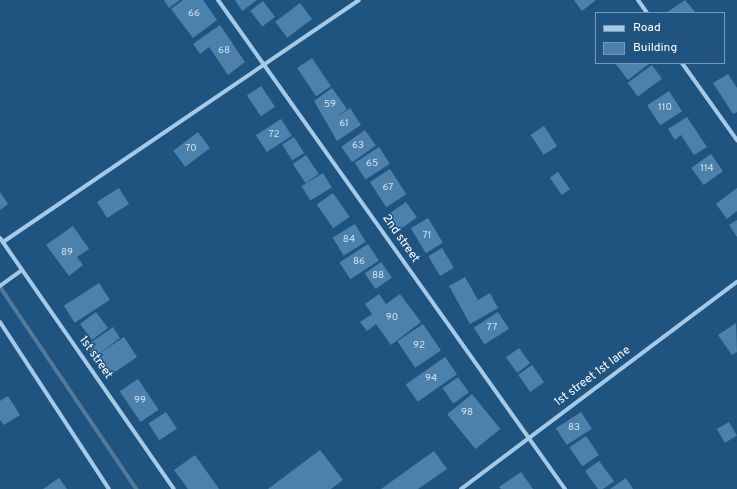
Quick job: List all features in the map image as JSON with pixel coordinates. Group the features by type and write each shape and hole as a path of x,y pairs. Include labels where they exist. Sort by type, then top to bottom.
{"street":[{"name":"2nd street","path":"218,0 565,489"},
{"path":"3,242 359,0"},
{"path":"638,0 646,12"},
{"path":"683,64 737,140"},
{"name":"1st street","path":"0,238 174,489"},
{"path":"0,286 22,270"},
{"name":"1st street 1st lane","path":"460,489 737,282"},
{"path":"0,322 109,489"}],"building":[{"path":"164,0 180,0 169,8"},
{"path":"183,0 203,0 217,20 193,38 171,9"},
{"path":"235,0 257,0 242,11"},
{"path":"574,0 596,0 582,11"},
{"path":"685,0 695,12 667,12"},
{"path":"263,1 275,17 262,27 250,11"},
{"path":"300,3 312,19 287,38 275,22"},
{"path":"220,25 245,62 228,75 209,47 200,54 193,44"},
{"path":"312,58 331,86 316,96 297,68"},
{"path":"616,64 649,64 628,80"},
{"path":"652,65 662,79 638,96 628,83"},
{"path":"728,74 737,88 737,112 733,114 713,83"},
{"path":"261,86 275,107 261,116 247,96"},
{"path":"332,88 347,109 335,118 350,108 361,125 337,141 314,101"},
{"path":"669,91 682,111 660,125 647,105"},
{"path":"687,117 707,147 694,155 681,135 675,140 668,129"},
{"path":"281,119 292,136 267,152 256,135"},
{"path":"544,126 557,146 544,155 531,135"},
{"path":"365,130 376,146 352,162 341,147"},
{"path":"198,132 210,148 185,167 173,151"},
{"path":"294,137 304,153 292,161 282,144"},
{"path":"379,147 390,164 366,180 355,163"},
{"path":"711,154 723,171 703,185 691,168"},
{"path":"306,155 319,174 306,183 293,164"},
{"path":"390,169 406,194 386,207 370,182"},
{"path":"558,172 570,189 562,195 550,178"},
{"path":"323,173 332,188 310,200 302,186"},
{"path":"119,188 129,204 107,218 97,202"},
{"path":"737,188 737,211 727,219 716,204"},
{"path":"0,192 8,204 0,210"},
{"path":"333,193 350,217 333,228 317,204"},
{"path":"406,202 417,218 399,230 388,215"},
{"path":"428,218 443,243 426,253 411,228"},
{"path":"737,220 737,237 729,225"},
{"path":"355,224 366,242 344,255 333,237"},
{"path":"73,226 89,249 77,257 83,265 69,276 46,245"},
{"path":"368,244 379,261 350,279 339,263"},
{"path":"442,248 454,268 440,276 428,256"},
{"path":"381,262 392,278 376,289 365,273"},
{"path":"465,277 478,300 490,293 498,308 470,324 449,286"},
{"path":"99,283 110,300 75,323 64,306"},
{"path":"379,294 386,304 400,294 421,322 391,345 376,324 367,331 360,322 372,314 365,304"},
{"path":"96,312 108,328 92,340 80,324"},
{"path":"498,312 509,329 485,345 474,328"},
{"path":"736,323 737,352 732,355 718,335"},
{"path":"423,324 441,351 415,368 397,341"},
{"path":"113,327 120,338 97,355 124,337 137,357 106,378 86,346"},
{"path":"519,348 530,363 517,373 506,357"},
{"path":"445,357 457,374 418,402 406,385"},
{"path":"532,365 544,382 530,392 518,375"},
{"path":"458,377 469,393 453,403 442,388"},
{"path":"138,379 159,410 140,422 120,391"},
{"path":"472,394 500,429 475,449 447,414"},
{"path":"8,396 20,415 4,425 0,420 0,401"},
{"path":"166,412 177,429 159,440 148,423"},
{"path":"581,412 592,429 567,445 556,428"},
{"path":"729,422 737,436 725,443 717,429"},
{"path":"586,436 599,455 582,466 569,447"},
{"path":"320,450 343,480 331,489 268,489"},
{"path":"434,451 447,469 418,489 381,489"},
{"path":"195,455 219,489 188,489 174,470"},
{"path":"599,461 614,481 603,489 598,489 585,471"},
{"path":"521,472 533,489 501,489 499,487"},
{"path":"59,478 67,489 43,489"},
{"path":"626,478 633,489 610,489"}],"waterway":[{"path":"0,287 136,489"}]}
